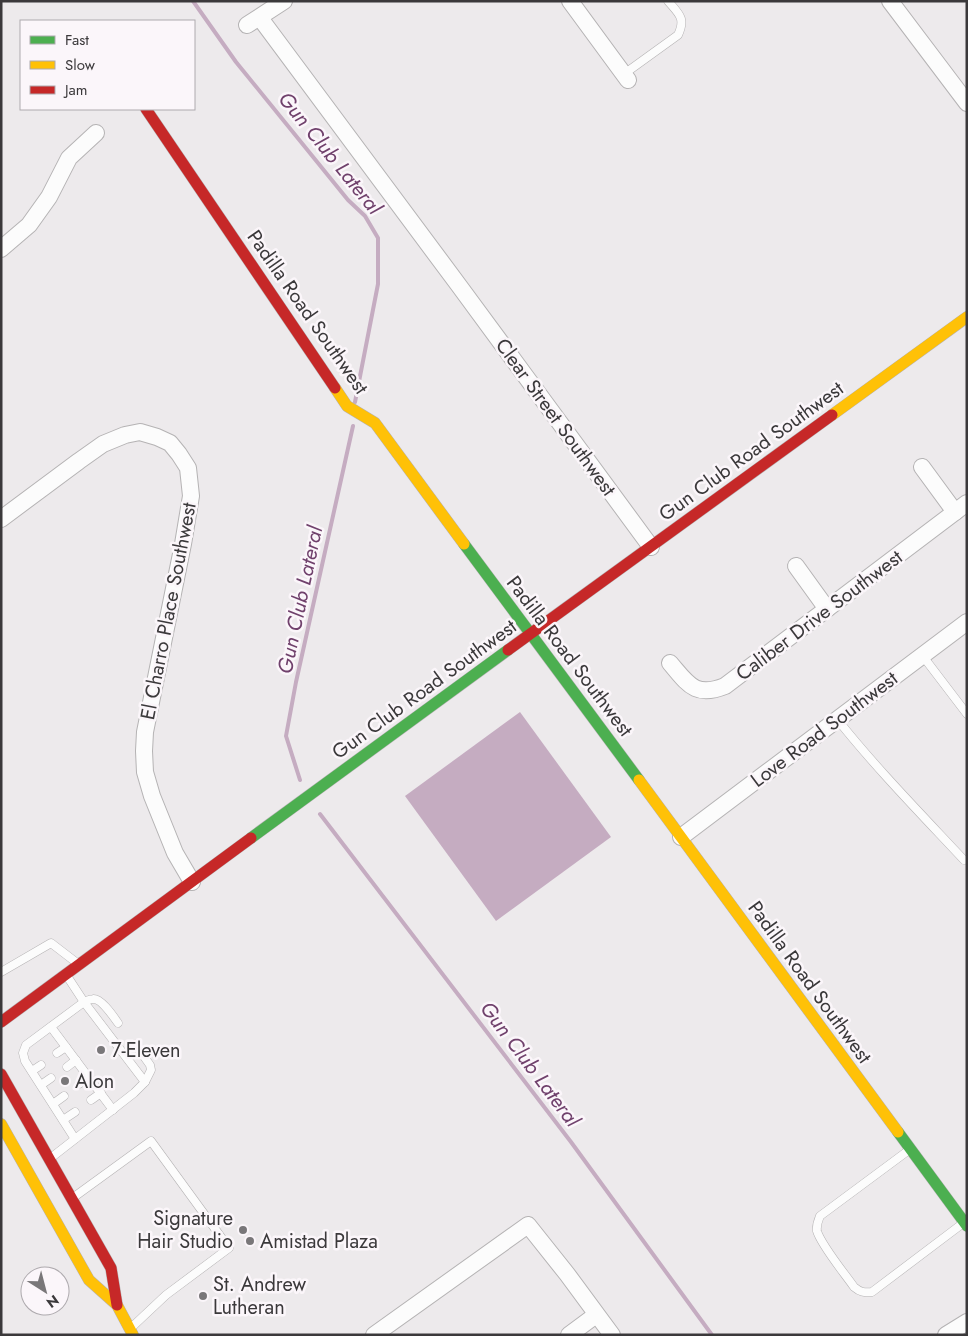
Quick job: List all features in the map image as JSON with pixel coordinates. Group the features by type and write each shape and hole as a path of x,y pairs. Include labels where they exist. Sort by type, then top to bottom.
{"street":[{"name":"Clear Street Southwest","path":"284,1 253,22 460,287 651,547"},
{"path":"890,1 967,103"},
{"path":"571,2 626,77"},
{"name":"Padilla Road Southwest","path":"147,110 347,406 375,423 966,1224"},
{"path":"1,250 29,224 48,197 69,158 96,133"},
{"name":"Gun Club Road Southwest","path":"1,1022 313,792 967,317"},
{"name":"El Charro Place Southwest","path":"1,519 79,460 103,444 125,435 140,432 157,437 170,444 188,468 191,496 145,732 144,751 145,772 152,796 175,853 192,882"},
{"path":"922,467 961,508"},
{"name":"Caliber Drive Southwest","path":"670,663 689,684 705,691 725,686 961,508"},
{"path":"796,566 827,609"},
{"name":"Love Road Southwest","path":"681,837 967,622"},
{"path":"1,1074 111,1268 116,1305"},
{"path":"1,1124 89,1280 116,1305 131,1332"},
{"path":"374,1335 528,1224 612,1335"},
{"path":"569,1335 596,1315"},
{"path":"946,1335 967,1322"}],"lane":[{"path":"626,77 678,35 682,26 681,16 668,1"},
{"path":"922,655 967,714"},
{"path":"837,720 964,860"},
{"path":"1,972 51,942 79,964"},
{"path":"66,974 84,1002 145,1082"},
{"path":"75,1139 25,1061 23,1052 26,1045 84,1002 93,998 104,1005 118,1023"},
{"path":"51,1027 113,1110"},
{"path":"49,1159 113,1110 145,1082 152,1070 135,1044"},
{"path":"57,1053 66,1047"},
{"path":"67,1067 76,1060"},
{"path":"32,1071 41,1065"},
{"path":"79,1084 89,1077"},
{"path":"40,1085 51,1078"},
{"path":"91,1100 101,1093"},
{"path":"52,1104 64,1096"},
{"path":"63,1120 75,1112"},
{"path":"72,1199 151,1140 228,1248 166,1295 131,1332"},
{"path":"910,1149 820,1216 817,1224 823,1243 854,1287 860,1292 872,1292 966,1224"}],"shaded area":[{"path":"520,712 611,837 496,921 405,796"}],"waterway":[{"name":"Gun Club Lateral","path":"193,1 236,62 348,200 365,216 378,238 378,284 355,402"},
{"name":"Gun Club Lateral","path":"300,780 286,736 296,682 353,426"},
{"name":"Gun Club Lateral","path":"320,814 571,1142 712,1335"}],"traffic: fast":[{"path":"464,544 639,780"},
{"path":"251,838 508,650"},
{"path":"898,1132 967,1226"}],"traffic: slow":[{"path":"832,415 967,317"},
{"path":"335,388 347,406 375,423 464,544"},
{"path":"639,780 898,1132"},
{"path":"1,1124 89,1280 117,1305 133,1335"}],"traffic: jam":[{"path":"147,110 335,388"},
{"path":"508,650 832,415"},
{"path":"1,1022 251,838"},
{"path":"1,1074 111,1268 117,1305"}],"place":[{"name":"7-Eleven","path":"101,1050"},
{"name":"Alon","path":"65,1081"},
{"name":"Signature Hair Studio","path":"243,1230"},
{"name":"Amistad Plaza","path":"250,1241"},
{"name":"St. Andrew Lutheran","path":"203,1296"}]}
